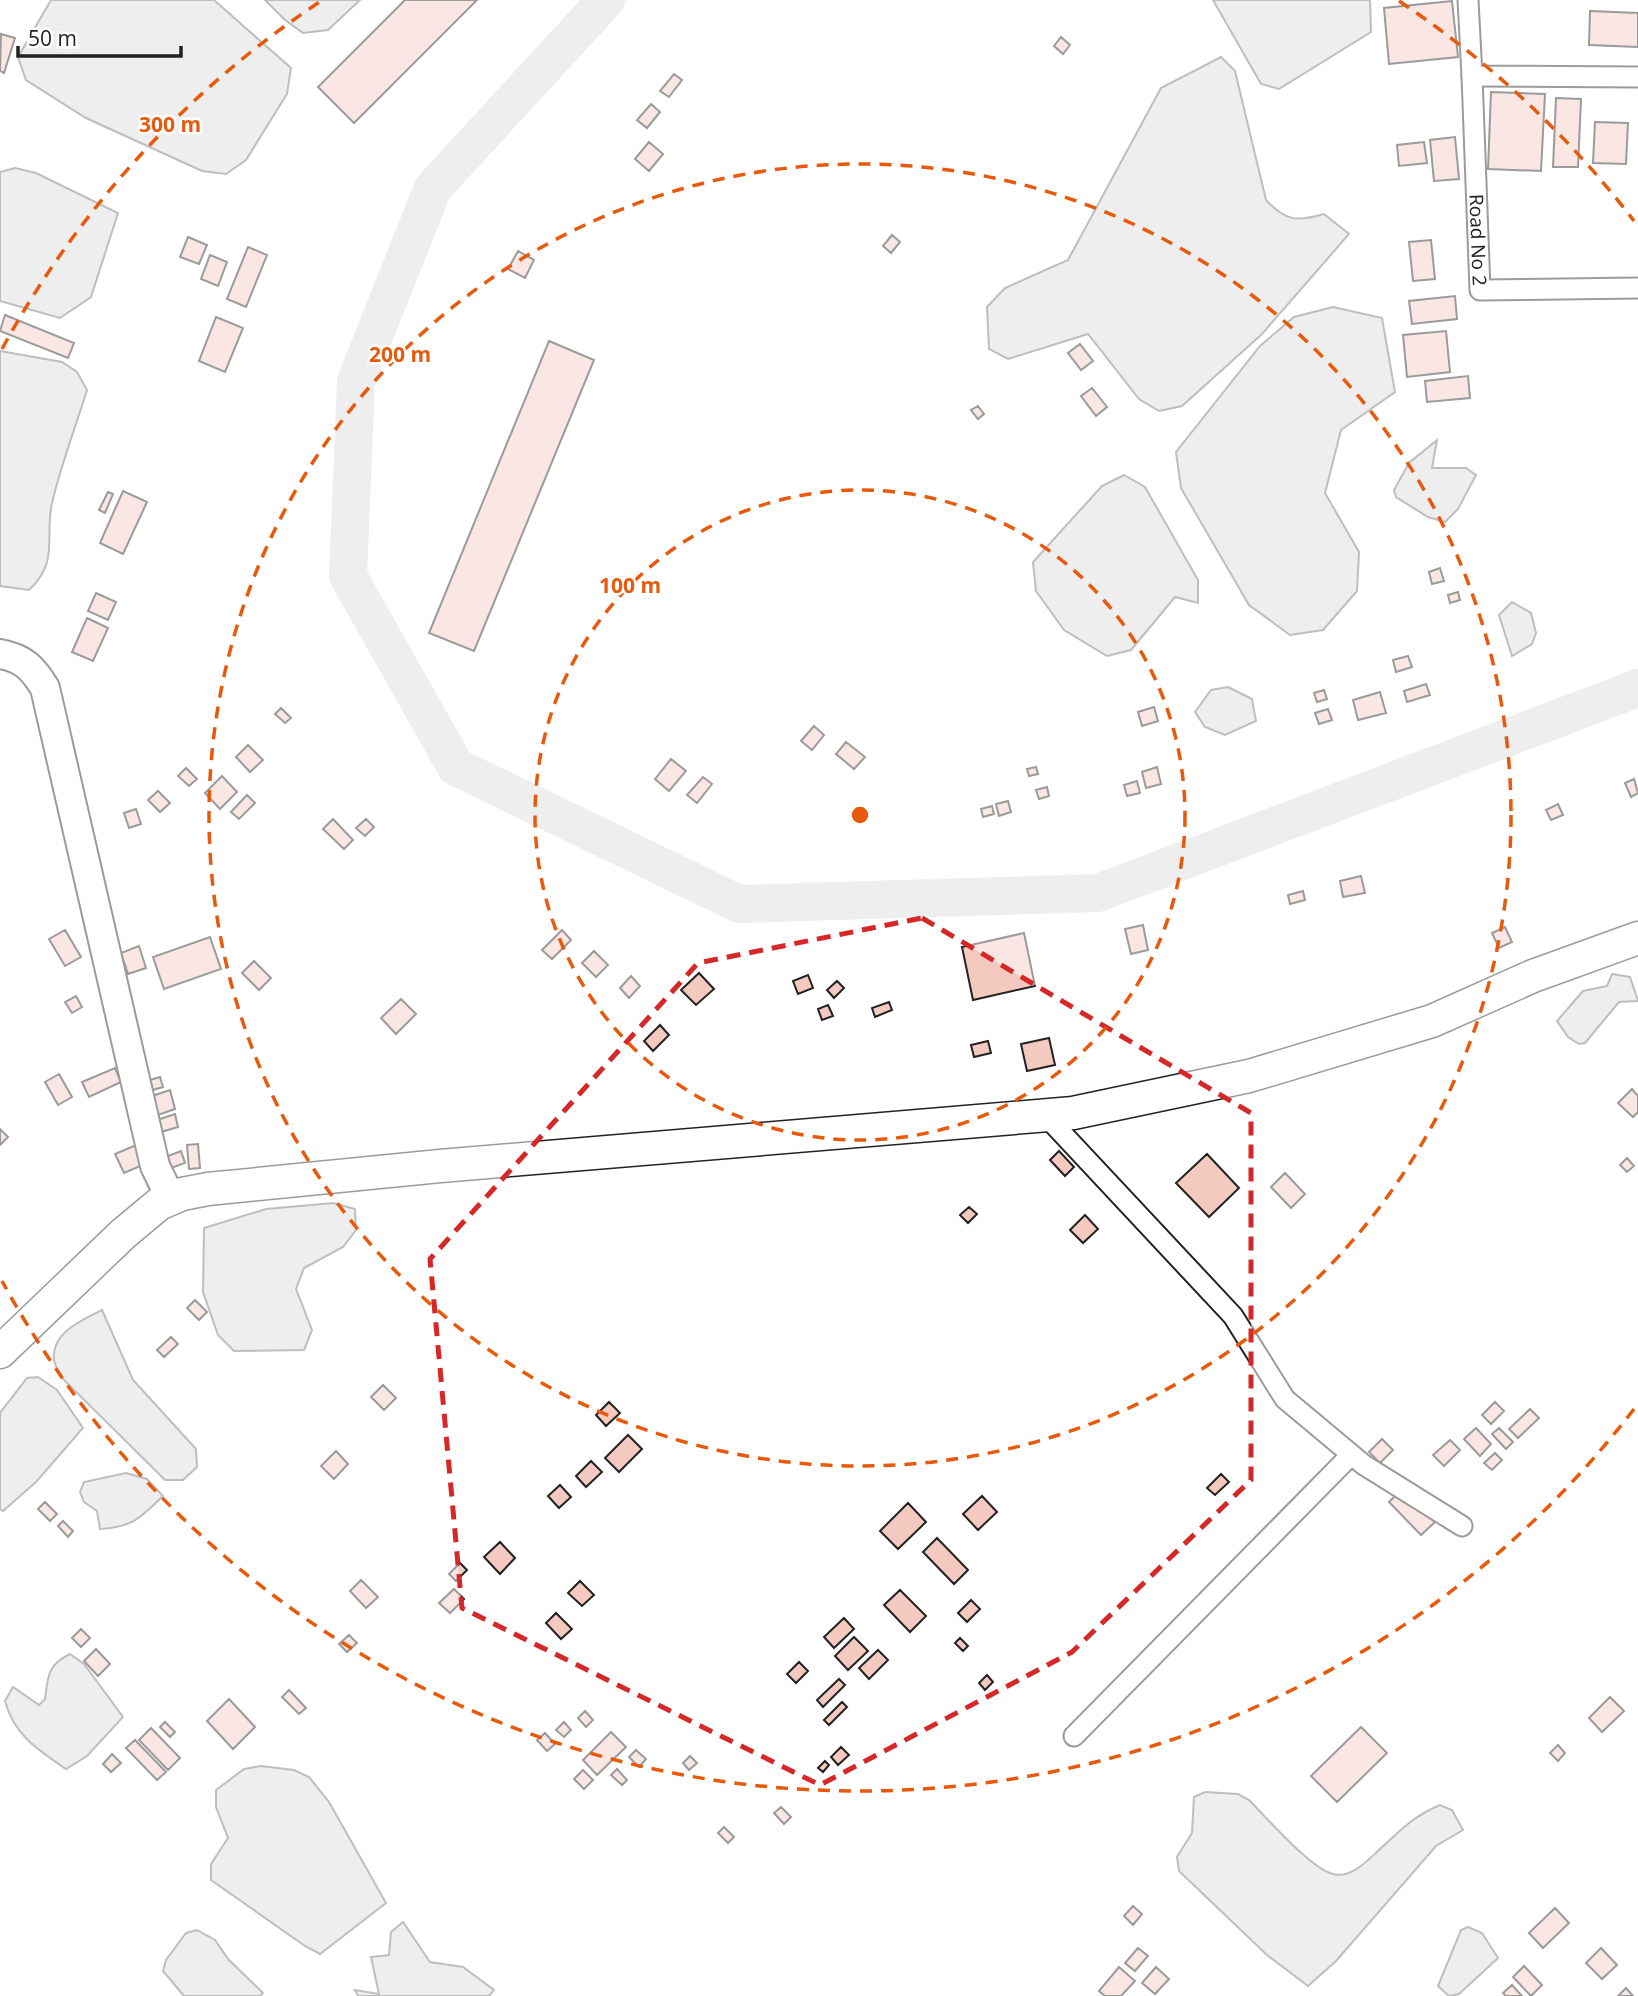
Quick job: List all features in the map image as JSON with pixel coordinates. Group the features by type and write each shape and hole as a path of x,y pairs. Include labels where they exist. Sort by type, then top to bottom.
{"main road":[{"path":"0,654 16,657 34,669 45,688 155,1166 171,1199"},
{"path":"0,1352 123,1234 159,1204 181,1194 440,1166 1073,1113 1249,1076 1419,1025 1533,976 1638,938"}],"street":[{"path":"1468,0 1472,76 1638,77"},
{"name":"Road No 2","path":"1472,76 1480,290 1638,288"},
{"path":"1045,1115 1233,1316 1285,1399 1364,1465 1462,1526"},
{"path":"1074,1736 1351,1455"}],"highlighted area":[{"path":"922,918 1251,1113 1251,1480 1072,1652 820,1785 462,1608 430,1259 698,963"}],"shaded area":[{"path":"51,0 214,0 291,68 287,94 246,160 226,174 202,171 86,118 26,80 18,57"},
{"path":"265,0 360,0 328,30 303,33"},
{"path":"1213,0 1370,0 1371,32 1279,89 1261,84"},
{"path":"1221,57 1235,71 1266,200 1292,218 1324,214 1349,234 1262,334 1182,406 1159,411 1139,399 1088,334 1008,359 989,349 987,307 1005,288 1068,260 1161,88"},
{"path":"15,168 36,173 118,213 91,297 60,318 0,301 0,172"},
{"path":"1333,307 1382,318 1395,392 1341,430 1325,493 1359,552 1357,591 1323,630 1290,635 1249,605 1181,488 1176,452 1260,346 1294,317"},
{"path":"0,351 62,362 77,372 87,390 53,499 48,558 39,579 29,590 0,586"},
{"path":"1437,440 1432,468 1466,468 1476,475 1458,509 1445,522 1428,517 1396,497 1394,490 1409,463"},
{"path":"1124,475 1145,487 1198,580 1198,603 1175,597 1131,650 1107,656 1064,630 1036,591 1033,562 1102,486"},
{"path":"1512,602 1531,613 1536,633 1532,644 1512,656 1499,615"},
{"path":"1228,687 1252,699 1256,721 1225,735 1205,727 1195,712 1211,690"},
{"path":"1612,974 1630,977 1638,1001 1619,1002 1585,1043 1579,1044 1568,1037 1557,1021 1583,991 1607,986"},
{"path":"333,1203 355,1209 356,1230 343,1247 304,1268 296,1289 312,1330 304,1350 234,1351 218,1335 203,1292 204,1228 266,1209"},
{"path":"102,1310 133,1380 196,1449 197,1467 183,1480 165,1480 60,1376 54,1360 54,1350 58,1342 70,1328"},
{"path":"38,1377 57,1390 83,1428 36,1482 3,1511 0,1509 0,1413 27,1378"},
{"path":"126,1473 147,1479 163,1496 135,1520 121,1526 100,1529 97,1511 84,1502 80,1492 84,1482"},
{"path":"70,1654 84,1664 123,1717 87,1756 66,1769 28,1741 14,1723 5,1701 13,1687 39,1705 45,1699 48,1678 53,1667"},
{"path":"261,1766 294,1770 309,1777 329,1802 386,1903 320,1954 211,1880 211,1864 228,1838 216,1807 216,1790 244,1769"},
{"path":"1205,1792 1238,1794 1249,1800 1301,1853 1333,1874 1346,1874 1359,1868 1407,1824 1440,1805 1452,1810 1463,1830 1436,1846 1336,1961 1308,1986 1267,1955 1179,1871 1177,1857 1192,1833 1194,1797"},
{"path":"403,1922 430,1962 463,1967 494,1990 489,1996 358,1996 355,1990 379,1994 371,1957 389,1955 391,1932"},
{"path":"1468,1927 1482,1933 1498,1958 1459,1994 1449,1996 1438,1986 1461,1930"},
{"path":"197,1930 215,1940 228,1959 263,1993 260,1996 184,1996 163,1971 166,1960 186,1933"}],"building":[{"path":"405,0 477,0 354,123 318,87"},
{"path":"1452,1 1458,57 1389,64 1384,8"},
{"path":"1590,11 1638,13 1638,47 1589,45"},
{"path":"1,34 15,38 4,73 0,71"},
{"path":"1061,37 1070,45 1063,54 1054,46"},
{"path":"674,74 682,80 669,97 660,91"},
{"path":"1491,92 1545,94 1541,171 1488,169"},
{"path":"1556,98 1581,99 1578,167 1553,167"},
{"path":"651,104 660,112 647,128 637,120"},
{"path":"1595,122 1628,123 1626,164 1593,163"},
{"path":"1455,137 1459,179 1434,181 1430,140"},
{"path":"649,142 663,154 649,171 635,159"},
{"path":"1424,142 1427,163 1399,166 1397,145"},
{"path":"892,235 900,242 891,253 883,246"},
{"path":"188,237 207,245 199,264 180,257"},
{"path":"1431,240 1435,279 1413,281 1409,242"},
{"path":"248,247 267,255 246,307 227,299"},
{"path":"518,251 534,260 525,278 508,269"},
{"path":"210,255 227,262 218,286 201,279"},
{"path":"1455,296 1457,319 1412,324 1409,301"},
{"path":"5,315 74,343 68,358 0,331"},
{"path":"216,317 243,328 225,372 199,361"},
{"path":"1446,331 1450,372 1407,377 1403,335"},
{"path":"549,341 594,360 474,651 429,633"},
{"path":"1080,344 1093,361 1081,370 1068,353"},
{"path":"1468,376 1470,398 1427,402 1425,381"},
{"path":"1092,388 1107,407 1096,416 1081,396"},
{"path":"978,406 984,414 978,419 971,410"},
{"path":"123,491 147,502 123,554 100,543"},
{"path":"108,492 113,494 105,513 99,510"},
{"path":"1440,568 1444,581 1432,584 1429,572"},
{"path":"1458,592 1460,600 1450,603 1448,595"},
{"path":"96,593 116,602 108,620 88,611"},
{"path":"87,618 108,628 93,661 72,652"},
{"path":"1408,656 1412,667 1396,672 1393,660"},
{"path":"1426,684 1430,695 1407,702 1404,691"},
{"path":"1324,690 1327,699 1317,702 1314,693"},
{"path":"1380,692 1386,713 1358,720 1353,700"},
{"path":"1154,707 1158,721 1142,726 1138,712"},
{"path":"281,708 291,718 285,723 275,714"},
{"path":"1328,709 1332,720 1319,724 1315,713"},
{"path":"814,726 824,735 812,750 801,741"},
{"path":"846,742 865,757 854,769 836,754"},
{"path":"248,745 263,760 250,772 236,757"},
{"path":"671,759 686,771 669,791 655,779"},
{"path":"1036,767 1038,774 1029,776 1027,769"},
{"path":"1157,767 1161,784 1146,788 1142,772"},
{"path":"186,768 197,779 189,786 178,776"},
{"path":"222,776 237,792 220,809 205,793"},
{"path":"703,777 712,784 697,803 687,795"},
{"path":"1634,779 1638,793 1631,797 1625,783"},
{"path":"1137,781 1140,793 1127,796 1124,785"},
{"path":"1047,787 1049,796 1039,799 1036,790"},
{"path":"158,791 170,803 160,812 148,800"},
{"path":"247,795 255,803 239,819 231,812"},
{"path":"1008,801 1011,812 999,816 996,804"},
{"path":"1558,804 1563,815 1551,820 1546,810"},
{"path":"992,806 994,814 983,817 981,809"},
{"path":"136,809 141,824 129,828 124,813"},
{"path":"333,819 353,840 344,849 323,829"},
{"path":"366,819 374,827 365,836 356,828"},
{"path":"1361,876 1365,893 1343,897 1340,881"},
{"path":"1303,891 1305,900 1290,904 1288,895"},
{"path":"1143,925 1148,950 1131,954 1125,929"},
{"path":"1505,927 1512,942 1499,948 1492,933"},
{"path":"65,930 81,957 65,966 49,939"},
{"path":"562,930 571,940 552,959 542,950"},
{"path":"1024,933 1035,986 973,1000 962,947"},
{"path":"210,937 221,969 164,989 153,957"},
{"path":"139,946 146,968 128,974 121,953"},
{"path":"594,951 608,965 596,977 582,963"},
{"path":"254,961 271,978 259,990 242,973"},
{"path":"699,973 714,989 696,1005 681,990"},
{"path":"808,975 813,988 798,994 793,981"},
{"path":"631,976 640,986 629,998 620,988"},
{"path":"837,981 844,988 834,998 827,990"},
{"path":"76,996 82,1007 72,1013 65,1002"},
{"path":"401,999 416,1014 396,1034 381,1018"},
{"path":"889,1002 892,1010 875,1017 872,1008"},
{"path":"828,1005 833,1016 822,1020 818,1009"},
{"path":"660,1025 669,1035 653,1051 644,1041"},
{"path":"1049,1038 1055,1065 1027,1071 1021,1044"},
{"path":"988,1041 991,1053 974,1057 971,1045"},
{"path":"115,1068 121,1082 89,1097 82,1082"},
{"path":"59,1074 72,1097 58,1105 45,1082"},
{"path":"160,1077 163,1087 153,1090 150,1080"},
{"path":"1632,1089 1638,1096 1638,1112 1633,1117 1618,1103"},
{"path":"170,1090 175,1109 158,1115 152,1096"},
{"path":"175,1114 178,1127 161,1132 157,1120"},
{"path":"0,1129 8,1137 0,1145"},
{"path":"198,1144 200,1168 189,1169 187,1145"},
{"path":"136,1145 145,1164 124,1173 115,1154"},
{"path":"181,1151 185,1163 171,1168 168,1156"},
{"path":"1059,1151 1074,1167 1065,1176 1050,1160"},
{"path":"1207,1154 1239,1188 1209,1217 1176,1183"},
{"path":"1627,1158 1634,1166 1627,1172 1620,1165"},
{"path":"1285,1173 1305,1194 1291,1208 1271,1187"},
{"path":"969,1207 977,1214 968,1223 960,1215"},
{"path":"1085,1215 1098,1229 1083,1243 1070,1230"},
{"path":"195,1300 207,1312 199,1320 187,1308"},
{"path":"171,1337 178,1344 164,1357 157,1350"},
{"path":"383,1385 396,1398 384,1410 371,1397"},
{"path":"609,1402 620,1413 606,1426 596,1415"},
{"path":"1495,1402 1504,1411 1491,1424 1482,1415"},
{"path":"1530,1409 1539,1418 1518,1438 1509,1429"},
{"path":"1476,1428 1491,1444 1480,1456 1464,1439"},
{"path":"1499,1428 1513,1442 1506,1449 1492,1434"},
{"path":"628,1435 642,1449 619,1472 605,1458"},
{"path":"1382,1439 1393,1450 1380,1463 1369,1452"},
{"path":"1450,1440 1460,1450 1444,1466 1433,1455"},
{"path":"336,1451 348,1464 334,1479 321,1466"},
{"path":"1495,1453 1502,1460 1492,1470 1484,1463"},
{"path":"591,1461 602,1472 586,1487 576,1476"},
{"path":"1221,1474 1229,1482 1215,1495 1207,1488"},
{"path":"560,1485 571,1497 559,1508 548,1496"},
{"path":"1403,1488 1435,1522 1421,1535 1389,1502"},
{"path":"982,1496 997,1512 978,1530 963,1514"},
{"path":"45,1502 57,1514 50,1521 38,1509"},
{"path":"908,1503 926,1522 898,1549 880,1531"},
{"path":"63,1521 73,1531 68,1537 58,1526"},
{"path":"937,1538 968,1570 954,1584 923,1552"},
{"path":"500,1542 515,1558 500,1574 484,1557"},
{"path":"460,1563 467,1570 456,1581 449,1574"},
{"path":"361,1580 378,1597 366,1608 350,1591"},
{"path":"580,1581 594,1595 582,1606 568,1593"},
{"path":"454,1589 464,1599 450,1613 439,1603"},
{"path":"900,1590 926,1616 910,1632 884,1605"},
{"path":"971,1600 980,1609 967,1622 958,1613"},
{"path":"556,1613 572,1629 561,1639 546,1623"},
{"path":"844,1618 854,1629 834,1648 824,1637"},
{"path":"81,1629 90,1638 81,1647 72,1638"},
{"path":"349,1635 357,1643 347,1652 339,1644"},
{"path":"854,1637 868,1651 848,1670 835,1656"},
{"path":"960,1638 968,1646 963,1651 955,1643"},
{"path":"96,1649 110,1664 98,1676 84,1661"},
{"path":"878,1650 888,1660 869,1679 859,1668"},
{"path":"799,1662 808,1671 796,1683 787,1674"},
{"path":"987,1675 993,1682 985,1690 979,1683"},
{"path":"839,1679 845,1685 823,1707 817,1700"},
{"path":"289,1690 306,1708 299,1714 282,1697"},
{"path":"1610,1697 1624,1711 1602,1732 1589,1718"},
{"path":"229,1699 255,1727 233,1749 207,1721"},
{"path":"842,1702 847,1707 829,1725 824,1720"},
{"path":"585,1711 593,1720 586,1727 578,1718"},
{"path":"165,1722 175,1732 170,1737 160,1727"},
{"path":"564,1722 571,1730 564,1737 556,1730"},
{"path":"1361,1727 1387,1753 1337,1802 1311,1776"},
{"path":"151,1728 180,1758 168,1770 139,1740"},
{"path":"611,1732 626,1747 597,1775 583,1760"},
{"path":"545,1733 555,1744 547,1751 537,1740"},
{"path":"135,1740 166,1772 157,1780 126,1748"},
{"path":"1558,1745 1565,1753 1558,1761 1550,1753"},
{"path":"841,1747 849,1755 838,1765 831,1757"},
{"path":"636,1750 646,1759 639,1767 629,1757"},
{"path":"112,1754 121,1763 111,1772 103,1764"},
{"path":"690,1756 697,1763 689,1770 683,1763"},
{"path":"825,1761 829,1765 823,1772 818,1768"},
{"path":"617,1769 627,1780 622,1785 611,1775"},
{"path":"583,1770 593,1780 584,1789 574,1779"},
{"path":"781,1807 791,1817 784,1824 774,1813"},
{"path":"724,1827 734,1837 728,1843 718,1833"},
{"path":"1133,1906 1142,1914 1133,1925 1124,1916"},
{"path":"1555,1908 1569,1923 1543,1948 1529,1933"},
{"path":"1138,1948 1148,1956 1135,1971 1125,1963"},
{"path":"1601,1948 1617,1965 1602,1979 1586,1963"},
{"path":"1524,1966 1542,1985 1531,1996 1513,1977"},
{"path":"1119,1967 1135,1981 1121,1996 1105,1996 1099,1991"},
{"path":"1156,1967 1169,1979 1155,1994 1142,1983"},
{"path":"1512,1985 1522,1996 1506,1996 1503,1993"},
{"path":"1626,1988 1633,1996 1618,1996"}],"waterway":[{"path":"606,0 433,188 356,381 348,576 456,767 739,904 1098,893 1638,688"}]}
